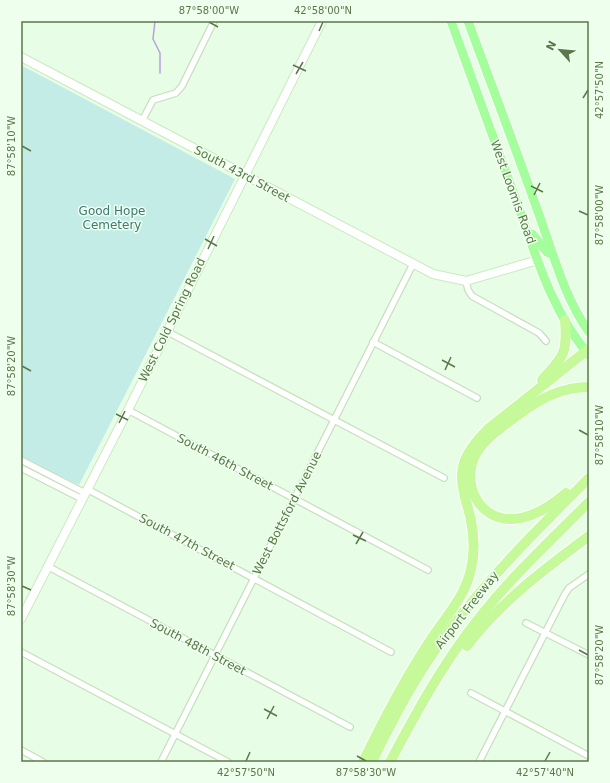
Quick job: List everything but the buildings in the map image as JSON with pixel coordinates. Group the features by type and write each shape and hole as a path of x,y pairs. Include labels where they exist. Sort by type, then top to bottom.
{"highway":[{"path":"528,395 560,360 566,342 565,320"},
{"path":"363,762 411,671 459,599 471,571 473,560 473,534 462,483 463,465 466,456 478,438 528,395 588,353"},
{"path":"589,388 563,390 539,400 492,435 477,452 474,459 471,468 471,487 475,499 487,512 503,518 517,519 532,516 546,508 589,471"},
{"name":"Airport Freeway","path":"372,762 408,694 448,632 509,558 589,478"},
{"name":"Airport Freeway","path":"390,762 444,667 495,599 589,502"},
{"path":"414,718 427,706 461,654 496,611 526,584 589,536"}],"main road":[{"name":"West Loomis Road","path":"451,21 538,260 565,320 588,353"},
{"name":"West Loomis Road","path":"468,21 542,223 551,254 563,286 589,332"},
{"path":"466,62 480,55"},
{"path":"524,220 539,243 547,252 551,254"},
{"path":"538,260 547,263 563,286"}],"street":[{"path":"142,121 153,100 176,92 182,86 214,21"},
{"name":"West Cold Spring Road","path":"21,619 128,410 244,174 322,21"},
{"name":"South 43rd Street","path":"21,57 413,264 438,275 466,281 538,260"},
{"name":"West Bottsford Avenue","path":"160,762 413,264"},
{"path":"466,281 468,290 472,296 539,333 546,341"},
{"path":"166,331 333,421 444,478"},
{"path":"373,342 476,398"},
{"name":"South 46th Street","path":"128,410 428,570"},
{"path":"21,460 85,494"},
{"path":"21,468 85,494"},
{"name":"South 47th Street","path":"85,494 254,577 391,652"},
{"name":"South 48th Street","path":"47,566 350,727"},
{"path":"479,762 567,591 589,574"},
{"path":"526,623 589,655"},
{"path":"21,652 228,762"},
{"path":"471,693 589,756"},
{"path":"21,750 43,762"}],"green space":[{"name":"Good Hope Cemetery","path":"21,65 235,179 79,485 21,457"}],"waterway":[{"path":"155,21 153,39 160,53 160,73"}]}
